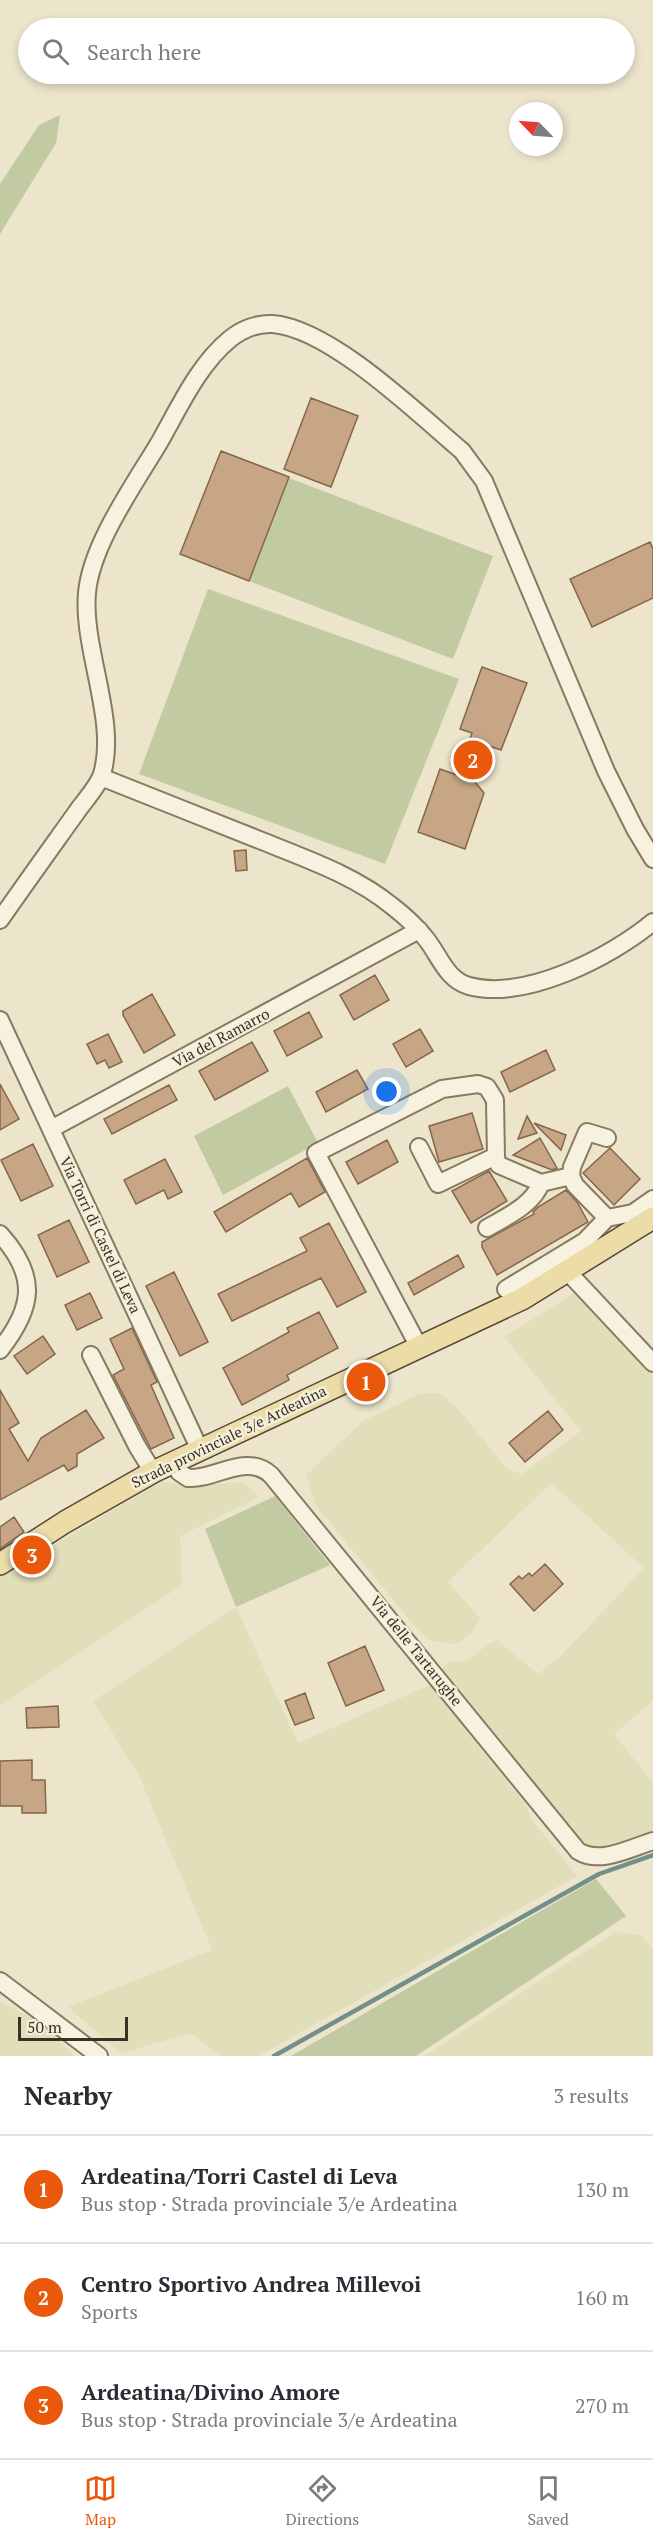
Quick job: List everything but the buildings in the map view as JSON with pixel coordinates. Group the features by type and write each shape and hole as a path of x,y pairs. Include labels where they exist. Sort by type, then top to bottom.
{"main road":[{"name":"Strada provinciale 3/e Ardeatina","path":"0,1564 65,1522 153,1472 522,1299 653,1218"}],"street":[{"path":"0,920 101,777 106,748 86,608 88,580 95,558 207,363 243,330 272,324 300,331 353,361 462,451 476,467 606,771 653,859"},
{"path":"101,777 328,868 372,892 419,930 451,976 462,983 482,988 521,986 567,972 609,952 653,922"},
{"name":"Via del Ramarro","path":"51,1129 419,930"},
{"name":"Via Torri di Castel di Leva","path":"0,1020 200,1450"},
{"path":"419,1347 368,1241 316,1153 442,1089 478,1084 487,1087 495,1100 496,1156 499,1165 541,1183 571,1176"},
{"path":"607,1138 586,1132 572,1167 571,1176 575,1185 607,1218"},
{"path":"419,1147 438,1184 496,1156"},
{"path":"487,1228 536,1194 541,1183"},
{"path":"506,1289 585,1241 607,1218 633,1213 653,1199"},
{"path":"0,1234 24,1269 28,1289 20,1322 0,1350"},
{"path":"567,1271 653,1364"},
{"path":"91,1355 137,1446 153,1472"},
{"name":"Via delle Tartarughe","path":"174,1462 179,1472 188,1478 207,1476 247,1466 258,1467 271,1475 578,1851 589,1857 602,1857 653,1841"},
{"path":"0,1981 99,2056"}],"shaded area":[{"path":"575,1293 653,1376 653,1701 614,1734 653,1783 653,1836 605,1850 593,1849 583,1843 443,1677 442,1669 448,1662 468,1660 497,1640 538,1674 560,1657 644,1568 551,1483 448,1582 480,1618 473,1631 460,1642 450,1644 432,1641 417,1629 315,1504 306,1475 363,1421 419,1394 440,1393 460,1411 506,1468 522,1474 581,1431 504,1337"},
{"path":"160,1482 200,1485 243,1482 259,1497 180,1536 182,1585 0,1706 0,1577"},
{"path":"236,1607 298,1743 430,1685 525,1804 532,1820 577,1876 259,2056 220,2056 191,2033 121,2053 68,2007 212,1950 140,1778 93,1701"},
{"path":"615,1932 641,1935 653,1949 653,2056 424,2056"},
{"path":"0,2001 43,2024 74,2056 0,2056"}],"green space":[{"path":"60,115 56,143 0,234 0,184 39,125"},
{"path":"289,478 493,556 453,659 249,581"},
{"path":"208,589 459,679 385,864 139,774"},
{"path":"288,1086 318,1143 223,1195 194,1136"},
{"path":"275,1496 330,1565 236,1607 205,1529"},
{"path":"596,1879 626,1916 416,2056 291,2056"}],"waterway":[{"path":"274,2056 599,1874 653,1855"}],"place":[{"name":"Centro Sportivo Andrea Millevoi","path":"473,760"},
{"name":"Ardeatina/Torri Castel di Leva","path":"366,1382"},
{"name":"Ardeatina/Divino Amore","path":"32,1555"}]}
